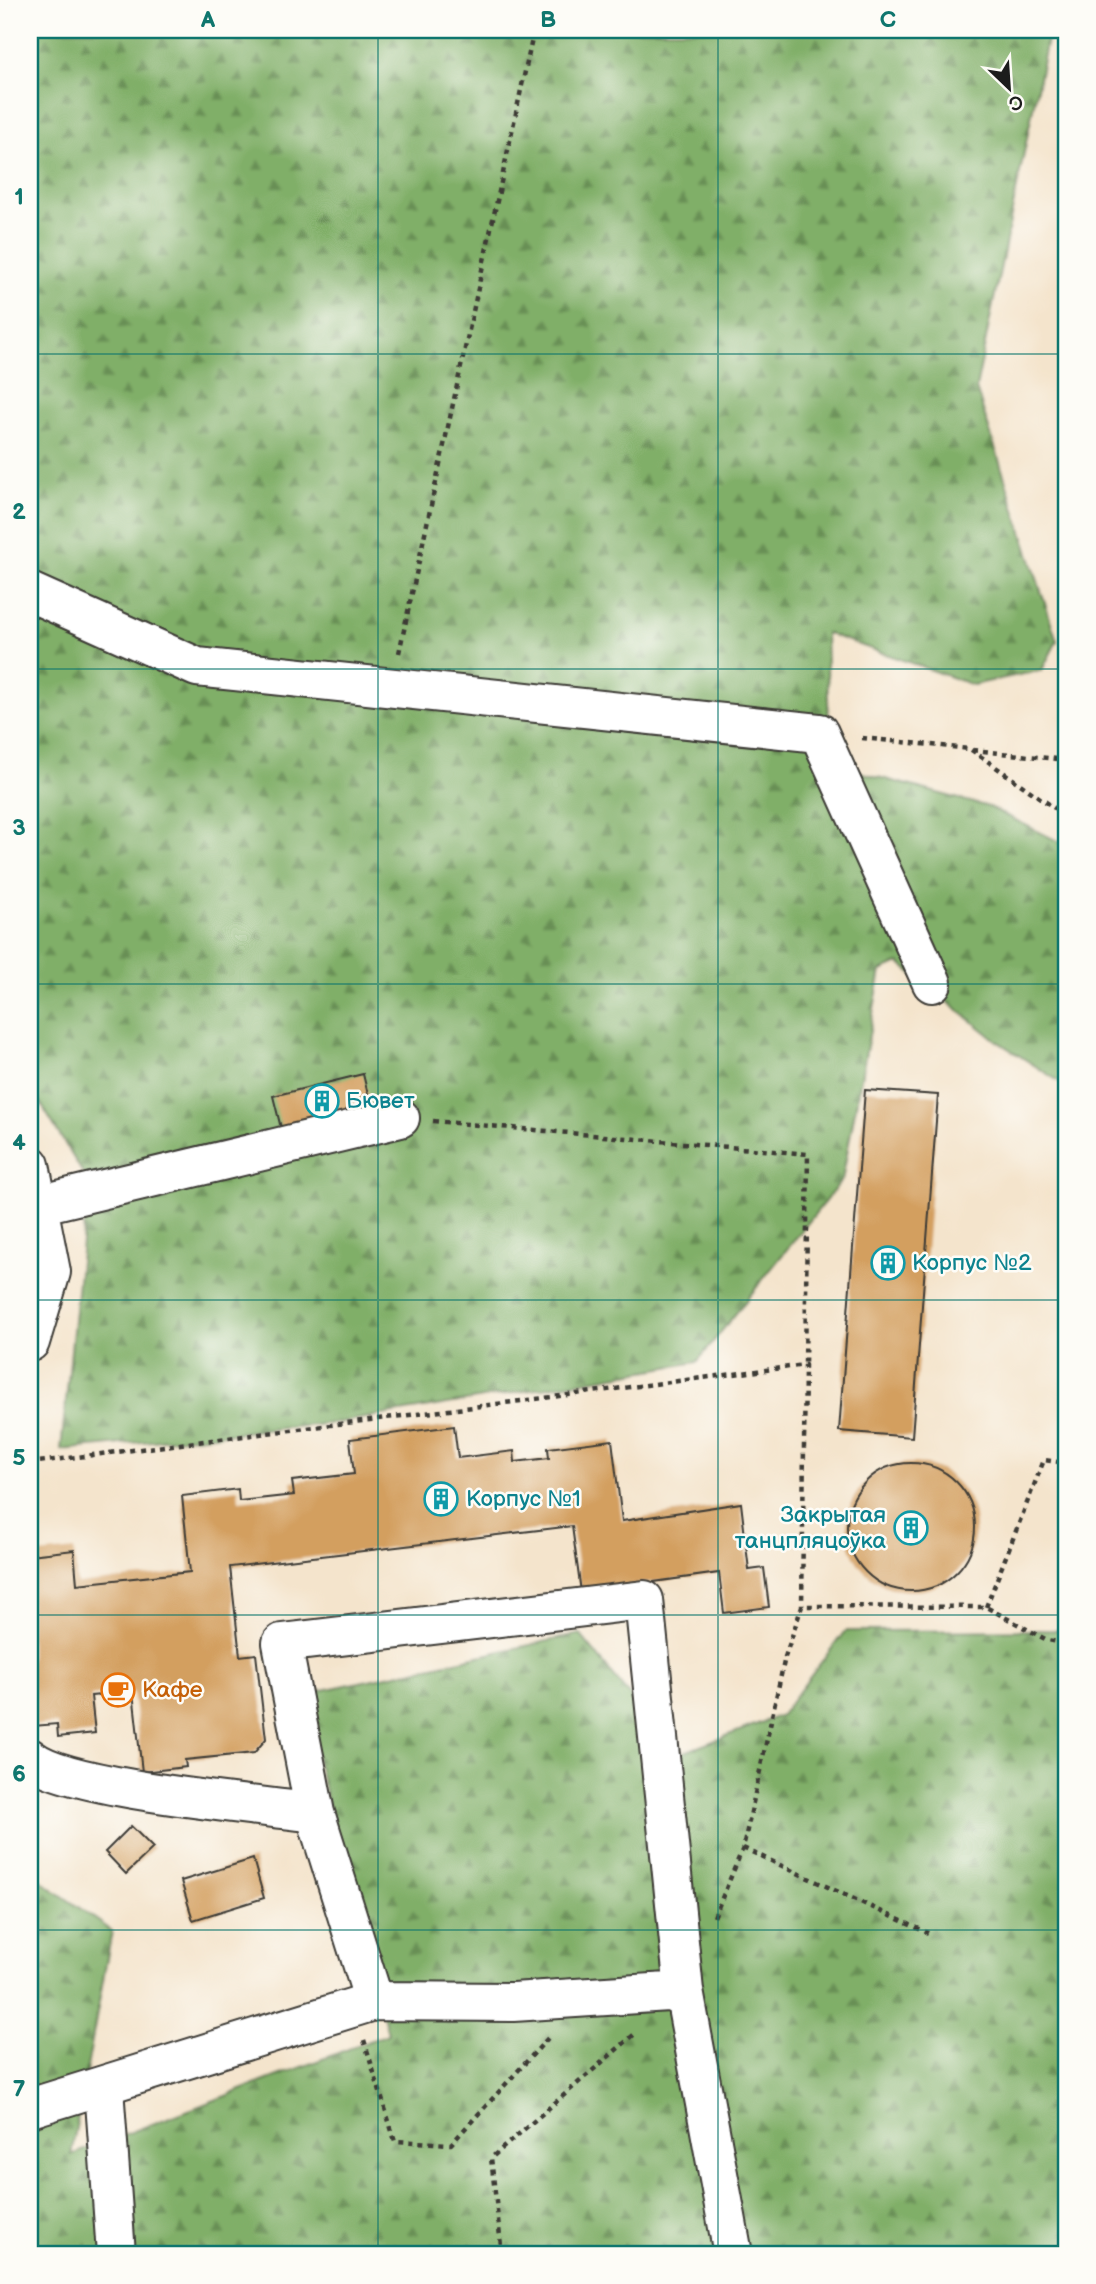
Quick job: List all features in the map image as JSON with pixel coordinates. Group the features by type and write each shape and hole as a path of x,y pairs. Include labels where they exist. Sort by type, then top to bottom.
{"street":[{"path":"30,592 197,667 819,733 932,984"},
{"path":"38,1205 400,1118"},
{"path":"30,1165 51,1272 30,1342"},
{"path":"374,2001 315,1813 282,1643 644,1600 684,1991 733,2254"},
{"path":"30,1758 38,1765 102,1783 315,1813"},
{"path":"30,2108 104,2088 374,2001 513,2002 684,1991"},
{"path":"104,2088 116,2254"}],"path":[{"path":"391,688 534,30"},
{"path":"819,733 1066,760"},
{"path":"970,749 1066,816"},
{"path":"400,1118 808,1154 802,1606 785,1657 743,1847 713,1919"},
{"path":"30,1463 805,1365"},
{"path":"986,1607 1044,1460 1066,1463"},
{"path":"802,1606 986,1607 1047,1640 1066,1643"},
{"path":"743,1847 928,1933"},
{"path":"502,2254 491,2158 684,1991"},
{"path":"374,2001 360,2031 395,2141 451,2144 585,1998"}],"green space":[{"path":"30,30 1049,30 976,388 1057,641 1042,670 973,685 826,633 830,764 989,807 1066,845 1066,1086 997,1041 899,963 881,971 842,1180 697,1362 335,1423 61,1450 88,1182 35,1094 30,1092"},
{"path":"1066,1630 1066,2254 30,2254 30,1873 112,1931 71,2155 388,2034 300,1695 580,1634 677,1755 781,1715 845,1631"}],"building":[{"name":"Бювет","path":"363,1074 371,1107 281,1128 273,1096"},
{"name":"Корпус №2","path":"865,1090 938,1095 912,1437 839,1431"},
{"path":"454,1426 458,1458 514,1451 515,1462 549,1458 548,1448 612,1440 622,1521 741,1503 749,1570 764,1568 769,1607 724,1613 719,1573 581,1592 572,1526 230,1567 240,1656 256,1654 266,1739 254,1753 185,1760 186,1767 142,1772 133,1692 91,1696 95,1733 58,1737 57,1724 33,1726 30,1702 30,1555 74,1550 77,1584 190,1572 182,1496 238,1489 239,1501 294,1495 292,1481 354,1474 350,1439"},
{"name":"Закрытая танцпляцоўка","path":"911,1463 935,1468 956,1482 970,1503 975,1527 970,1551 956,1572 935,1586 911,1591 887,1586 866,1572 852,1551 847,1527 852,1503 866,1482 887,1468"},
{"path":"131,1826 153,1848 126,1874 105,1852"},
{"path":"253,1859 264,1898 193,1920 181,1881"}],"place":[{"name":"Бювет","path":"322,1101"},
{"name":"Корпус №2","path":"888,1263"},
{"name":"Корпус №1","path":"441,1499"},
{"name":"Закрытая танцпляцоўка","path":"911,1528"},
{"name":"Кафе","path":"118,1690"}]}
